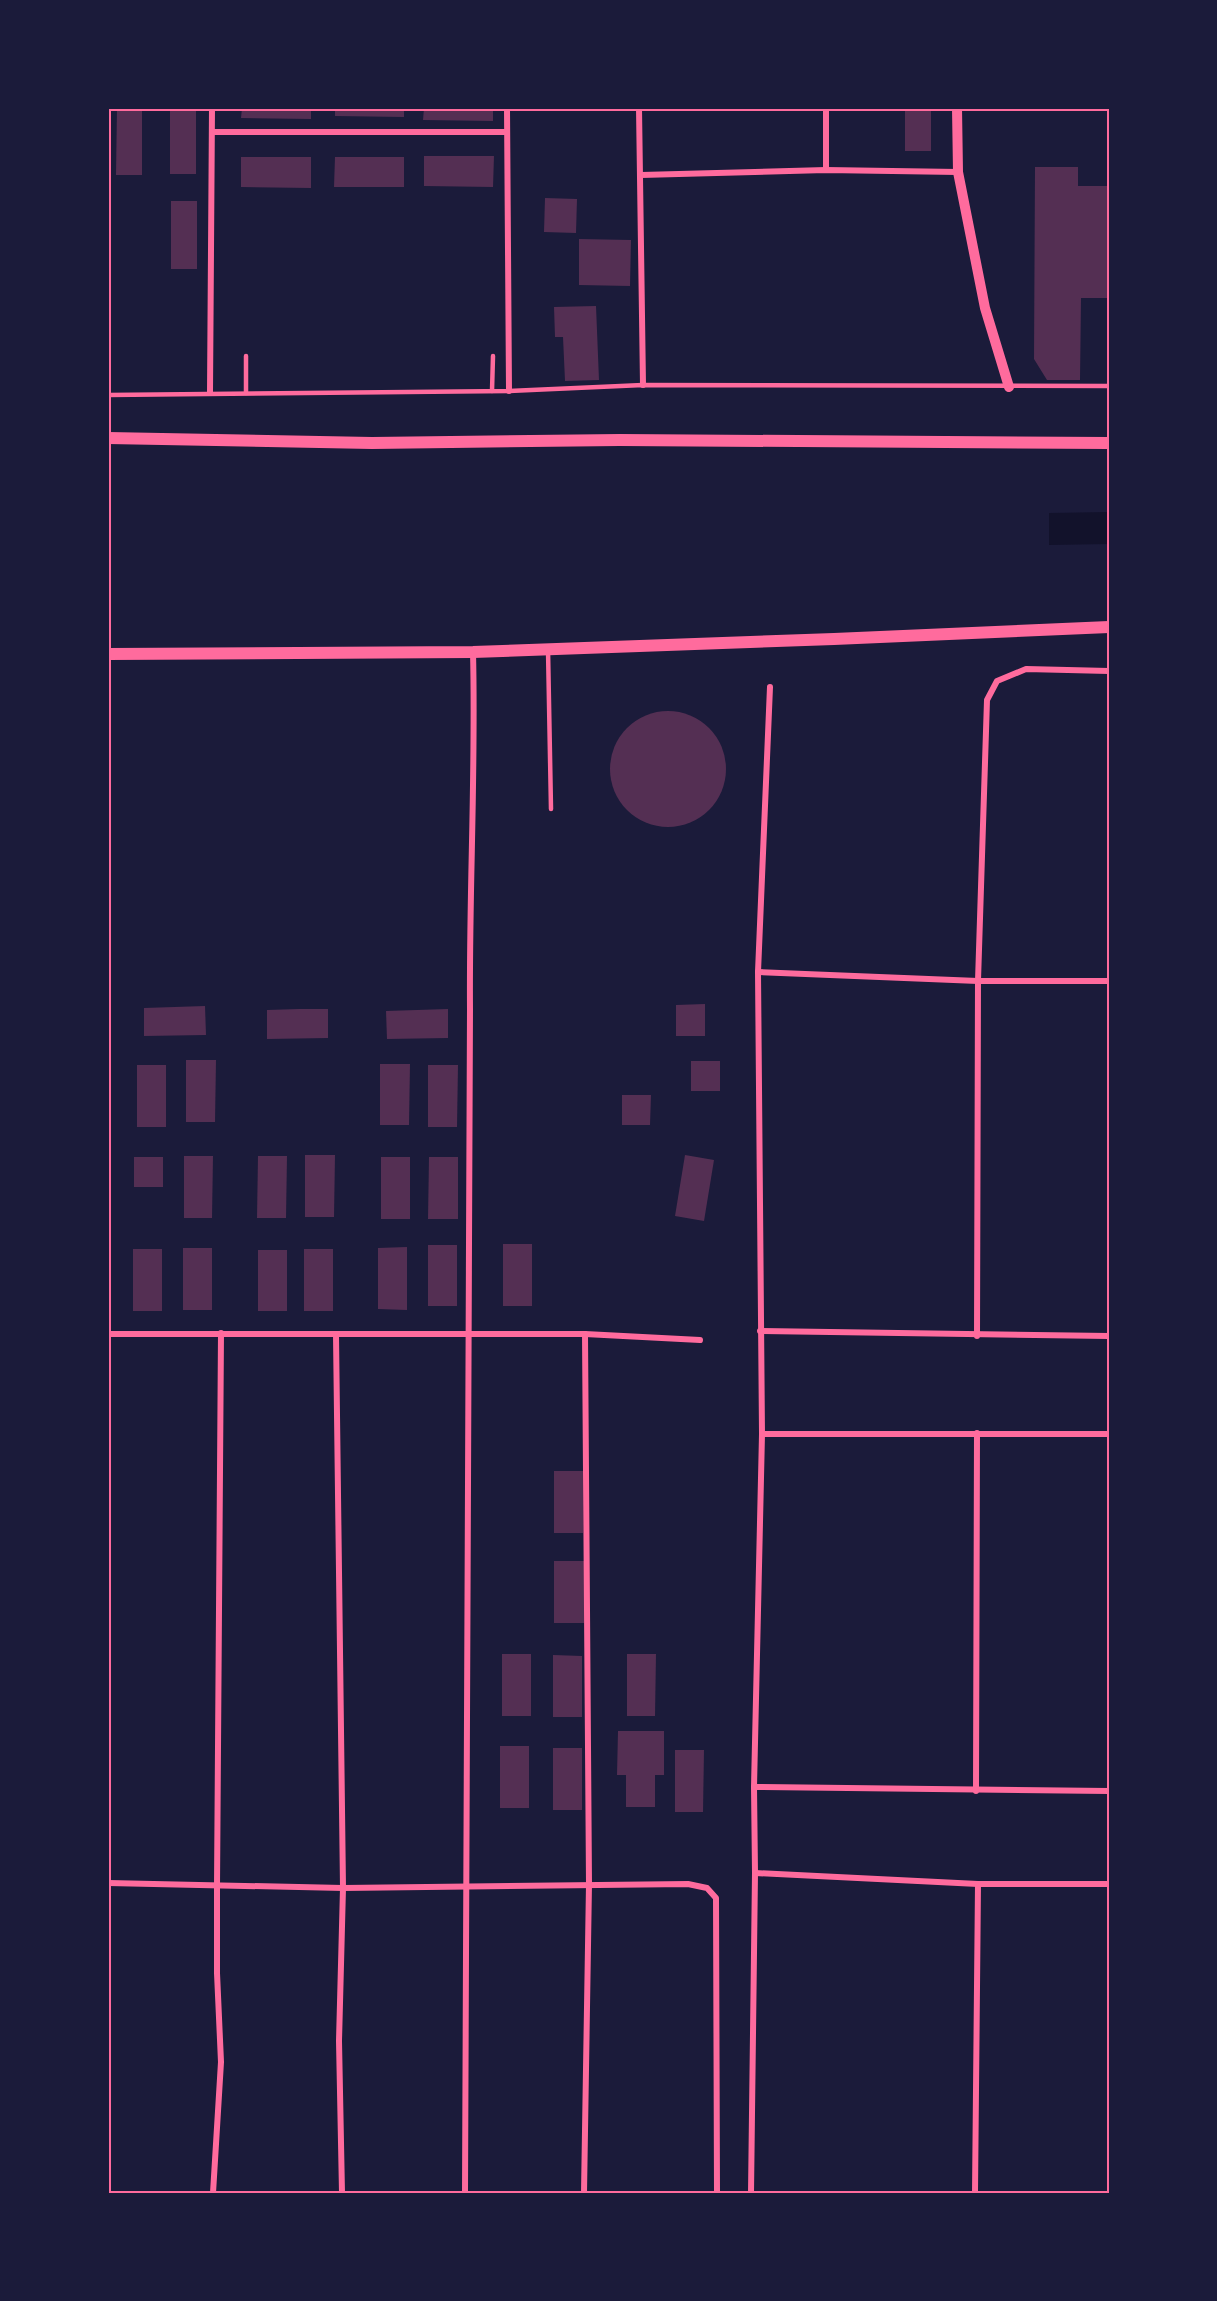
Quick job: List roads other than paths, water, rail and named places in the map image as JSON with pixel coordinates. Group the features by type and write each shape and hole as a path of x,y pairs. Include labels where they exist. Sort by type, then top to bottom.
{"main road":[{"path":"108,438 372,443 620,440 1109,444"},
{"path":"108,654 473,652 1109,627"}],"street":[{"path":"210,393 212,108"},
{"path":"507,108 509,391"},
{"path":"639,108 643,385"},
{"path":"826,108 826,170"},
{"path":"957,108 958,172 985,308 1009,387"},
{"path":"212,132 507,132"},
{"path":"641,175 826,170 958,172"},
{"path":"465,2193 470,975 475,714 473,652"},
{"path":"977,1336 978,981 987,700 997,681 1026,669 1109,671"},
{"path":"752,2193 754,1787 762,1434 758,972 770,687"},
{"path":"758,972 978,981 1109,981"},
{"path":"760,1331 977,1336 1109,1336"},
{"path":"213,2193 221,2062 217,1973 217,1886 221,1333"},
{"path":"108,1334 585,1334 700,1340"},
{"path":"584,2193 589,1884 585,1334"},
{"path":"336,1335 343,1888 339,2041 342,2193"},
{"path":"976,1791 977,1433"},
{"path":"762,1434 1109,1434"},
{"path":"754,1787 1109,1791"},
{"path":"755,1873 978,1884 1109,1884"},
{"path":"108,1883 343,1888 688,1884 707,1888 716,1898 717,2193"},
{"path":"975,2193 978,1884"}],"lane":[{"path":"246,356 246,393"},
{"path":"492,391 493,356"},
{"path":"108,395 509,391 643,385 1109,386"},
{"path":"548,648 551,809"}]}
